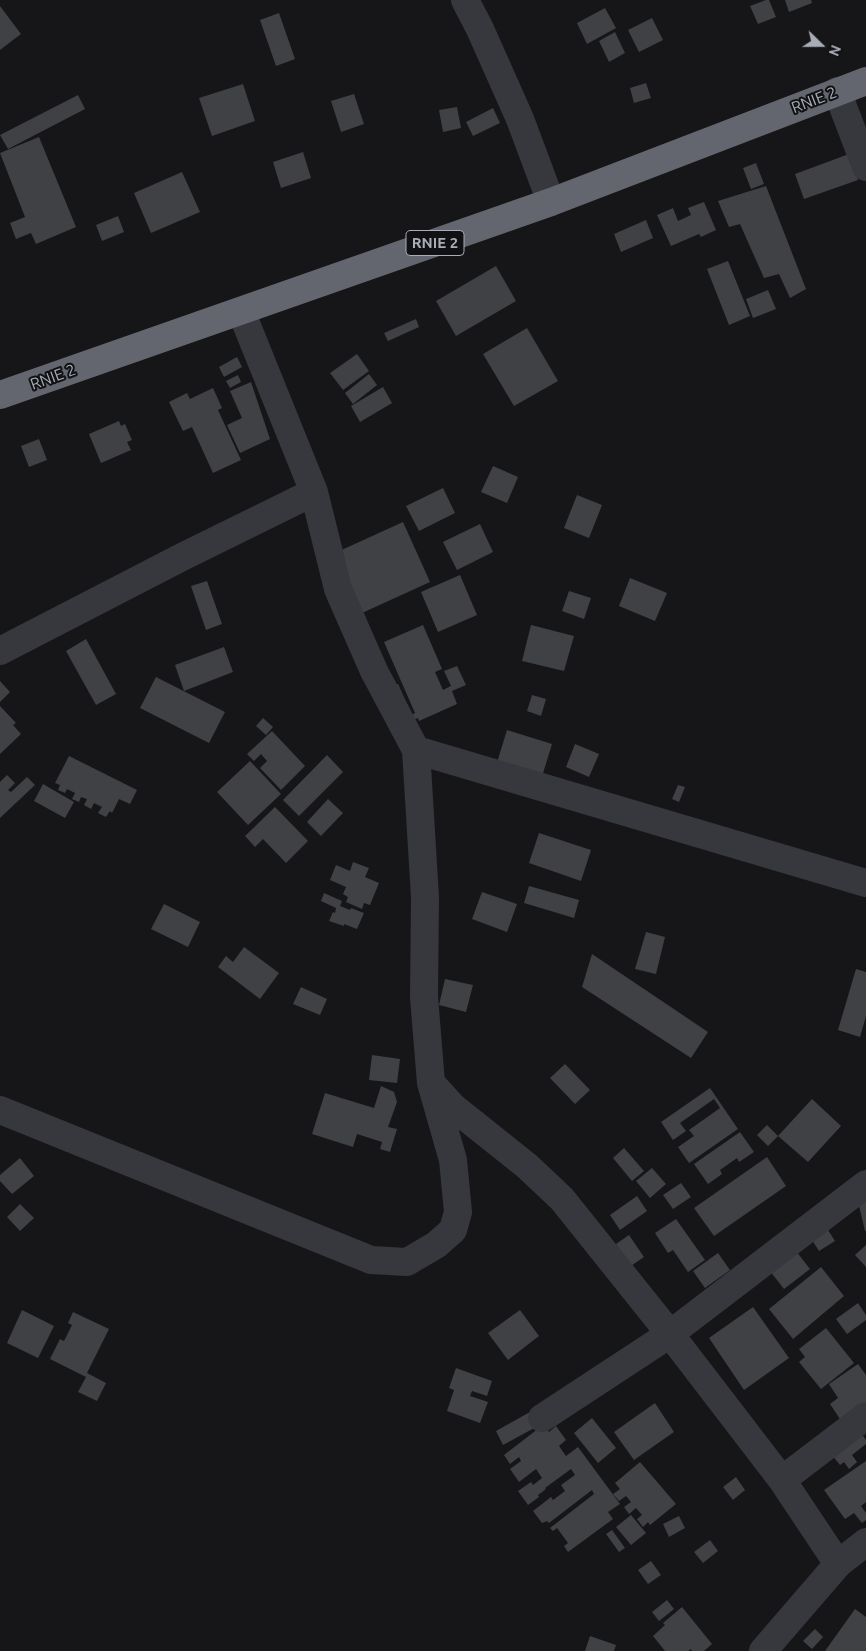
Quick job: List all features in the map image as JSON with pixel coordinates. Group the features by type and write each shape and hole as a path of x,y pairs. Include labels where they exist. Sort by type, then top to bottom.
{"highway":[{"name":"RNIE 2","path":"0,395 551,202 866,80"}],"street":[{"path":"465,0 520,118 551,202"},
{"path":"837,91 866,167"},
{"path":"0,1110 371,1260 407,1262 436,1245 453,1230 458,1212 453,1160 431,1083 424,997 425,897 416,750 374,671 338,589 314,492 241,311"},
{"path":"0,651 182,557 314,492"},
{"path":"416,750 866,883"},
{"path":"431,1083 453,1107 527,1166 562,1199 670,1334 782,1480 838,1564"},
{"path":"542,1418 670,1334 866,1184"},
{"path":"782,1480 866,1416"},
{"path":"763,1651 838,1564 866,1542"}],"building":[{"path":"769,0 776,17 758,24 750,6"},
{"path":"785,0 811,0 812,3 789,12"},
{"path":"0,6 21,34 0,50"},
{"path":"605,8 616,28 587,44 577,23"},
{"path":"279,13 295,59 276,66 260,20"},
{"path":"652,18 663,40 639,52 628,30"},
{"path":"615,32 625,53 609,62 599,41"},
{"path":"646,83 651,98 634,103 630,88"},
{"path":"243,84 255,121 212,136 199,98"},
{"path":"354,94 364,124 341,132 331,101"},
{"path":"78,95 85,109 8,149 0,135"},
{"path":"457,107 461,128 443,132 439,110"},
{"path":"493,108 500,123 473,136 466,122"},
{"path":"39,137 76,227 36,244 31,233 16,239 10,223 25,217 0,153"},
{"path":"303,152 311,178 281,188 273,162"},
{"path":"849,154 858,180 804,199 795,174"},
{"path":"756,163 764,184 751,189 743,168"},
{"path":"182,172 200,212 151,233 134,193"},
{"path":"766,186 806,289 790,298 779,274 764,278 740,224 729,227 718,201"},
{"path":"704,202 716,230 701,237 699,234 671,246 657,215 673,208 678,221 691,215 688,208"},
{"path":"118,216 124,232 102,241 96,225"},
{"path":"646,220 653,238 621,252 614,234"},
{"path":"728,261 750,316 729,325 707,269"},
{"path":"496,266 516,301 456,336 436,301"},
{"path":"768,290 776,309 753,318 746,299"},
{"path":"416,319 419,327 388,341 384,333"},
{"path":"527,328 558,381 514,406 483,354"},
{"path":"357,354 369,371 343,390 330,373"},
{"path":"237,357 242,367 224,377 219,367"},
{"path":"369,374 377,385 353,404 345,393"},
{"path":"238,375 241,382 230,388 226,381"},
{"path":"251,382 270,439 240,453 227,425 242,418 230,391"},
{"path":"383,387 392,403 360,422 351,406"},
{"path":"213,388 222,408 218,410 241,460 213,473 192,427 183,431 169,402 187,393 190,399"},
{"path":"119,421 121,426 125,424 132,440 127,442 131,450 101,463 89,434"},
{"path":"39,439 47,460 29,467 21,446"},
{"path":"493,466 518,477 507,503 481,492"},
{"path":"443,488 455,513 419,531 406,506"},
{"path":"577,495 602,505 589,538 564,528"},
{"path":"403,522 430,582 362,613 335,553"},
{"path":"480,524 493,552 457,570 443,542"},
{"path":"460,575 477,615 438,632 421,592"},
{"path":"630,578 667,593 655,621 619,606"},
{"path":"207,581 222,624 206,630 191,586"},
{"path":"569,591 591,598 584,619 562,611"},
{"path":"423,625 442,669 435,672 443,690 451,686 444,671 457,666 466,685 452,691 457,704 419,721 418,718 408,722 392,687 398,684 412,715 415,713 384,642"},
{"path":"531,625 574,636 564,671 522,661"},
{"path":"86,639 116,694 96,705 66,651"},
{"path":"224,647 233,672 184,691 175,665"},
{"path":"156,677 225,712 209,743 140,708"},
{"path":"0,681 10,692 0,702"},
{"path":"532,695 546,699 541,716 527,711"},
{"path":"0,706 16,723 13,725 21,734 0,754"},
{"path":"263,718 273,727 266,735 256,726"},
{"path":"507,730 552,744 540,783 495,769"},
{"path":"272,731 305,766 281,790 260,768 267,761 261,754 254,761 247,754"},
{"path":"575,744 599,754 589,777 566,767"},
{"path":"327,755 343,772 299,816 283,800"},
{"path":"69,756 137,790 130,804 119,799 112,813 110,811 106,817 98,813 102,807 94,803 91,809 84,805 87,799 81,797 79,802 72,799 75,793 67,789 65,793 58,790 60,785 55,783"},
{"path":"250,761 281,794 248,825 217,792"},
{"path":"7,775 15,783 8,790 11,792 27,777 35,785 0,818 0,782"},
{"path":"43,784 74,802 65,818 34,801"},
{"path":"678,785 685,787 679,802 672,799"},
{"path":"328,799 343,813 321,836 307,822"},
{"path":"275,807 308,841 286,863 263,839 255,847 245,836"},
{"path":"539,833 591,850 581,881 529,863"},
{"path":"353,862 369,868 365,877 379,883 370,905 364,903 362,909 346,902 348,897 343,894 346,887 330,880 336,865 350,871"},
{"path":"529,886 579,900 574,918 524,903"},
{"path":"482,892 517,904 507,932 472,919"},
{"path":"324,893 342,901 340,906 364,913 357,929 329,921 336,908 321,901"},
{"path":"164,904 200,922 188,947 151,929"},
{"path":"646,932 665,937 656,974 635,969"},
{"path":"244,947 279,973 260,999 218,967 226,956 233,962"},
{"path":"592,954 708,1032 691,1058 582,987"},
{"path":"856,969 866,972 866,1016 860,1037 838,1030"},
{"path":"445,979 473,985 466,1012 439,1005"},
{"path":"301,987 327,999 320,1015 293,1004"},
{"path":"372,1055 400,1059 397,1083 369,1080"},
{"path":"565,1064 590,1090 575,1104 550,1078"},
{"path":"381,1086 394,1092 397,1102 388,1127 397,1129 390,1152 380,1149 382,1142 357,1134 353,1147 312,1134 325,1093 374,1108"},
{"path":"710,1088 738,1129 689,1163 678,1147 694,1136 689,1130 720,1108 714,1099 680,1123 686,1131 673,1140 661,1122"},
{"path":"812,1099 841,1126 808,1162 778,1136"},
{"path":"767,1125 778,1136 768,1146 757,1135"},
{"path":"740,1132 754,1152 739,1162 737,1158 720,1170 722,1174 708,1184 694,1164"},
{"path":"624,1148 644,1171 632,1181 613,1158"},
{"path":"767,1157 786,1186 714,1236 694,1208"},
{"path":"20,1158 34,1176 12,1194 0,1181 0,1175"},
{"path":"652,1168 666,1184 650,1198 636,1181"},
{"path":"681,1183 691,1197 673,1209 663,1195"},
{"path":"866,1191 866,1231 865,1231 856,1193"},
{"path":"637,1196 647,1211 620,1230 610,1215"},
{"path":"20,1204 34,1218 20,1231 7,1217"},
{"path":"676,1219 705,1260 688,1272 673,1250 668,1253 655,1233"},
{"path":"828,1230 835,1241 819,1251 812,1240"},
{"path":"629,1235 644,1257 631,1266 616,1244"},
{"path":"866,1245 866,1267 855,1255"},
{"path":"796,1251 810,1269 784,1289 770,1271"},
{"path":"718,1253 730,1270 705,1288 693,1271"},
{"path":"821,1267 844,1296 793,1339 769,1309"},
{"path":"858,1303 866,1315 866,1320 847,1334 836,1319"},
{"path":"753,1307 789,1358 744,1390 709,1338"},
{"path":"22,1310 54,1326 38,1358 7,1343"},
{"path":"520,1310 539,1336 508,1360 488,1333"},
{"path":"73,1312 109,1329 87,1373 106,1383 97,1401 78,1392 86,1377 50,1359 60,1339 64,1341 72,1325 68,1323"},
{"path":"826,1328 854,1363 821,1389 799,1362 805,1357 799,1349"},
{"path":"858,1364 866,1375 866,1406 842,1422 830,1404 838,1398 829,1384"},
{"path":"456,1368 492,1381 487,1396 472,1391 470,1396 488,1402 480,1423 447,1411 454,1390 449,1388"},
{"path":"655,1403 674,1432 634,1460 614,1432"},
{"path":"530,1412 538,1426 503,1445 496,1431"},
{"path":"592,1418 616,1448 598,1463 574,1433"},
{"path":"543,1425 549,1432 556,1426 566,1440 559,1446 566,1456 578,1447 620,1504 608,1512 613,1519 568,1552 564,1546 568,1543 557,1528 553,1531 550,1528 594,1494 592,1490 549,1523 547,1521 542,1523 533,1511 551,1497 553,1500 565,1491 561,1485 575,1475 571,1469 545,1488 538,1495 539,1497 528,1505 518,1491 531,1482 533,1485 542,1478 536,1469 519,1482 510,1469 521,1461 519,1457 510,1464 504,1455"},
{"path":"861,1433 866,1440 866,1444 852,1455 857,1462 849,1469 844,1462 840,1465 832,1455"},
{"path":"866,1461 866,1502 861,1506 866,1513 866,1520 862,1523 854,1513 845,1519 824,1490"},
{"path":"640,1462 676,1504 650,1525 648,1522 643,1527 637,1519 642,1515 636,1508 629,1514 624,1507 631,1502 626,1496 619,1501 613,1494 620,1489 615,1483"},
{"path":"736,1477 745,1490 733,1500 723,1487"},
{"path":"631,1515 646,1533 631,1545 616,1527"},
{"path":"679,1516 685,1528 669,1537 663,1524"},
{"path":"612,1530 625,1548 619,1552 606,1534"},
{"path":"710,1540 718,1551 703,1563 694,1552"},
{"path":"651,1561 661,1575 648,1584 638,1570"},
{"path":"667,1600 674,1609 659,1621 652,1612"},
{"path":"682,1607 712,1644 704,1651 692,1651 691,1649 688,1651 665,1651 653,1636 665,1625 663,1623"},
{"path":"855,1609 866,1617 866,1651 825,1651"},
{"path":"815,1629 823,1637 812,1649 803,1641"},
{"path":"590,1636 616,1645 614,1651 585,1651"}]}
